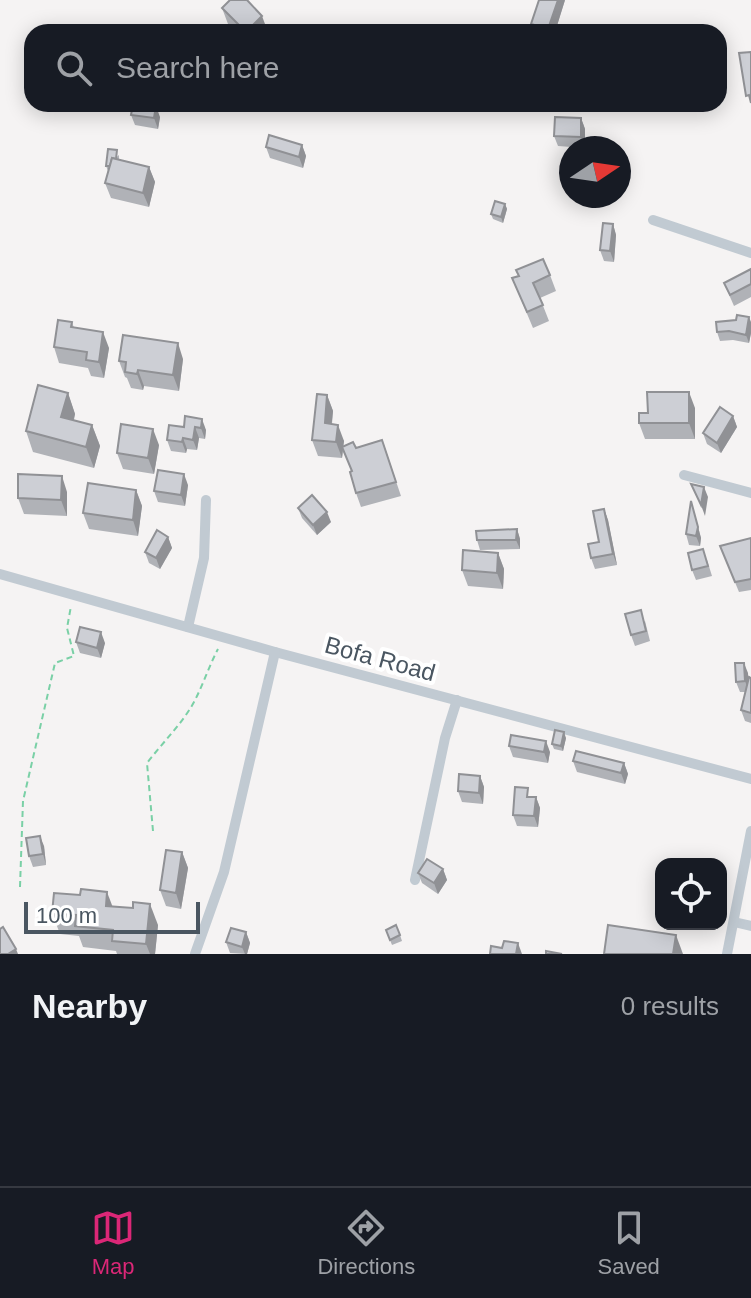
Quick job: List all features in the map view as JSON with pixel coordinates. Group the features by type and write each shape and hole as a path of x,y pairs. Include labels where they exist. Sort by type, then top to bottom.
{"street":[{"path":"653,220 751,253"},
{"path":"684,475 751,493"},
{"path":"188,627 204,558 206,500"},
{"name":"Bofa Road","path":"0,574 275,652 751,779"},
{"path":"195,954 224,872 275,652"},
{"path":"415,880 445,738 457,700"},
{"path":"727,954 751,831"},
{"path":"734,922 751,926"}],"path":[{"path":"20,887 23,801 55,663 74,656 67,628 73,595"},
{"path":"153,831 147,763 183,720 196,699 204,675 224,637"}],"building":[{"path":"230,0 247,0 262,16 254,24 238,24 222,8"},
{"path":"539,0 558,0 550,24 531,24"},
{"path":"751,52 751,103 749,95 746,96 739,53"},
{"path":"132,112 155,112 154,118 131,115"},
{"path":"555,117 581,118 581,136 554,136"},
{"path":"269,135 302,145 299,157 266,147"},
{"path":"108,149 117,150 116,159 112,158 110,166 106,166"},
{"path":"112,158 149,167 143,193 105,183"},
{"path":"495,201 505,204 501,217 491,214"},
{"path":"603,223 613,224 610,251 600,250"},
{"path":"543,259 550,275 533,283 543,305 527,312 512,278 519,276 516,270"},
{"path":"751,269 751,284 730,295 724,283"},
{"path":"737,315 749,317 746,335 717,332 716,322 736,320"},
{"path":"58,320 72,322 71,327 103,332 99,362 86,360 87,352 54,347"},
{"path":"123,335 178,343 173,375 138,370 137,374 125,372 126,362 119,361"},
{"path":"38,385 68,393 61,417 92,425 86,447 26,431"},
{"path":"647,392 689,392 689,423 639,423 639,413 648,413"},
{"path":"317,394 327,395 325,423 338,425 336,442 312,440"},
{"path":"720,407 733,416 717,443 703,433"},
{"path":"185,416 202,419 201,428 195,427 193,440 167,440 169,425 184,427"},
{"path":"121,424 153,429 148,458 117,453"},
{"path":"382,440 396,482 356,493 352,471 342,447 353,442 356,448"},
{"path":"158,470 184,474 181,495 154,491"},
{"path":"18,474 62,476 61,500 18,498"},
{"path":"88,483 136,490 133,520 83,513"},
{"path":"691,484 704,487 701,505"},
{"path":"312,495 327,512 313,525 298,508"},
{"path":"691,501 698,527 696,536 686,534"},
{"path":"604,509 613,554 591,558 588,544 599,542 593,511"},
{"path":"517,529 516,540 477,540 476,531"},
{"path":"157,530 168,537 156,558 145,552"},
{"path":"751,538 751,579 735,582 720,546"},
{"path":"703,549 708,566 692,570 688,553"},
{"path":"463,550 498,553 497,573 462,570"},
{"path":"641,610 646,631 631,635 625,614"},
{"path":"80,627 101,632 97,648 76,642"},
{"path":"735,663 744,663 745,681 736,682"},
{"path":"751,678 751,713 741,710"},
{"path":"555,730 564,732 561,746 552,744"},
{"path":"511,735 546,741 544,752 509,746"},
{"path":"576,751 624,763 621,773 573,761"},
{"path":"459,774 480,776 479,793 458,791"},
{"path":"515,787 528,788 527,797 536,797 534,816 513,815"},
{"path":"40,836 43,854 29,856 26,838"},
{"path":"166,850 182,852 176,893 160,890"},
{"path":"427,859 443,869 434,883 418,873"},
{"path":"81,889 107,892 106,906 133,908 133,902 150,904 146,944 112,941 113,930 75,926 76,915 52,913 54,893 80,895"},
{"path":"396,925 400,935 390,940 386,930"},
{"path":"608,925 676,935 673,954 604,954"},
{"path":"3,927 16,949 8,954 0,954 0,929"},
{"path":"231,928 246,932 242,947 226,942"},
{"path":"504,941 518,943 516,954 490,954 491,946 502,948"}]}
